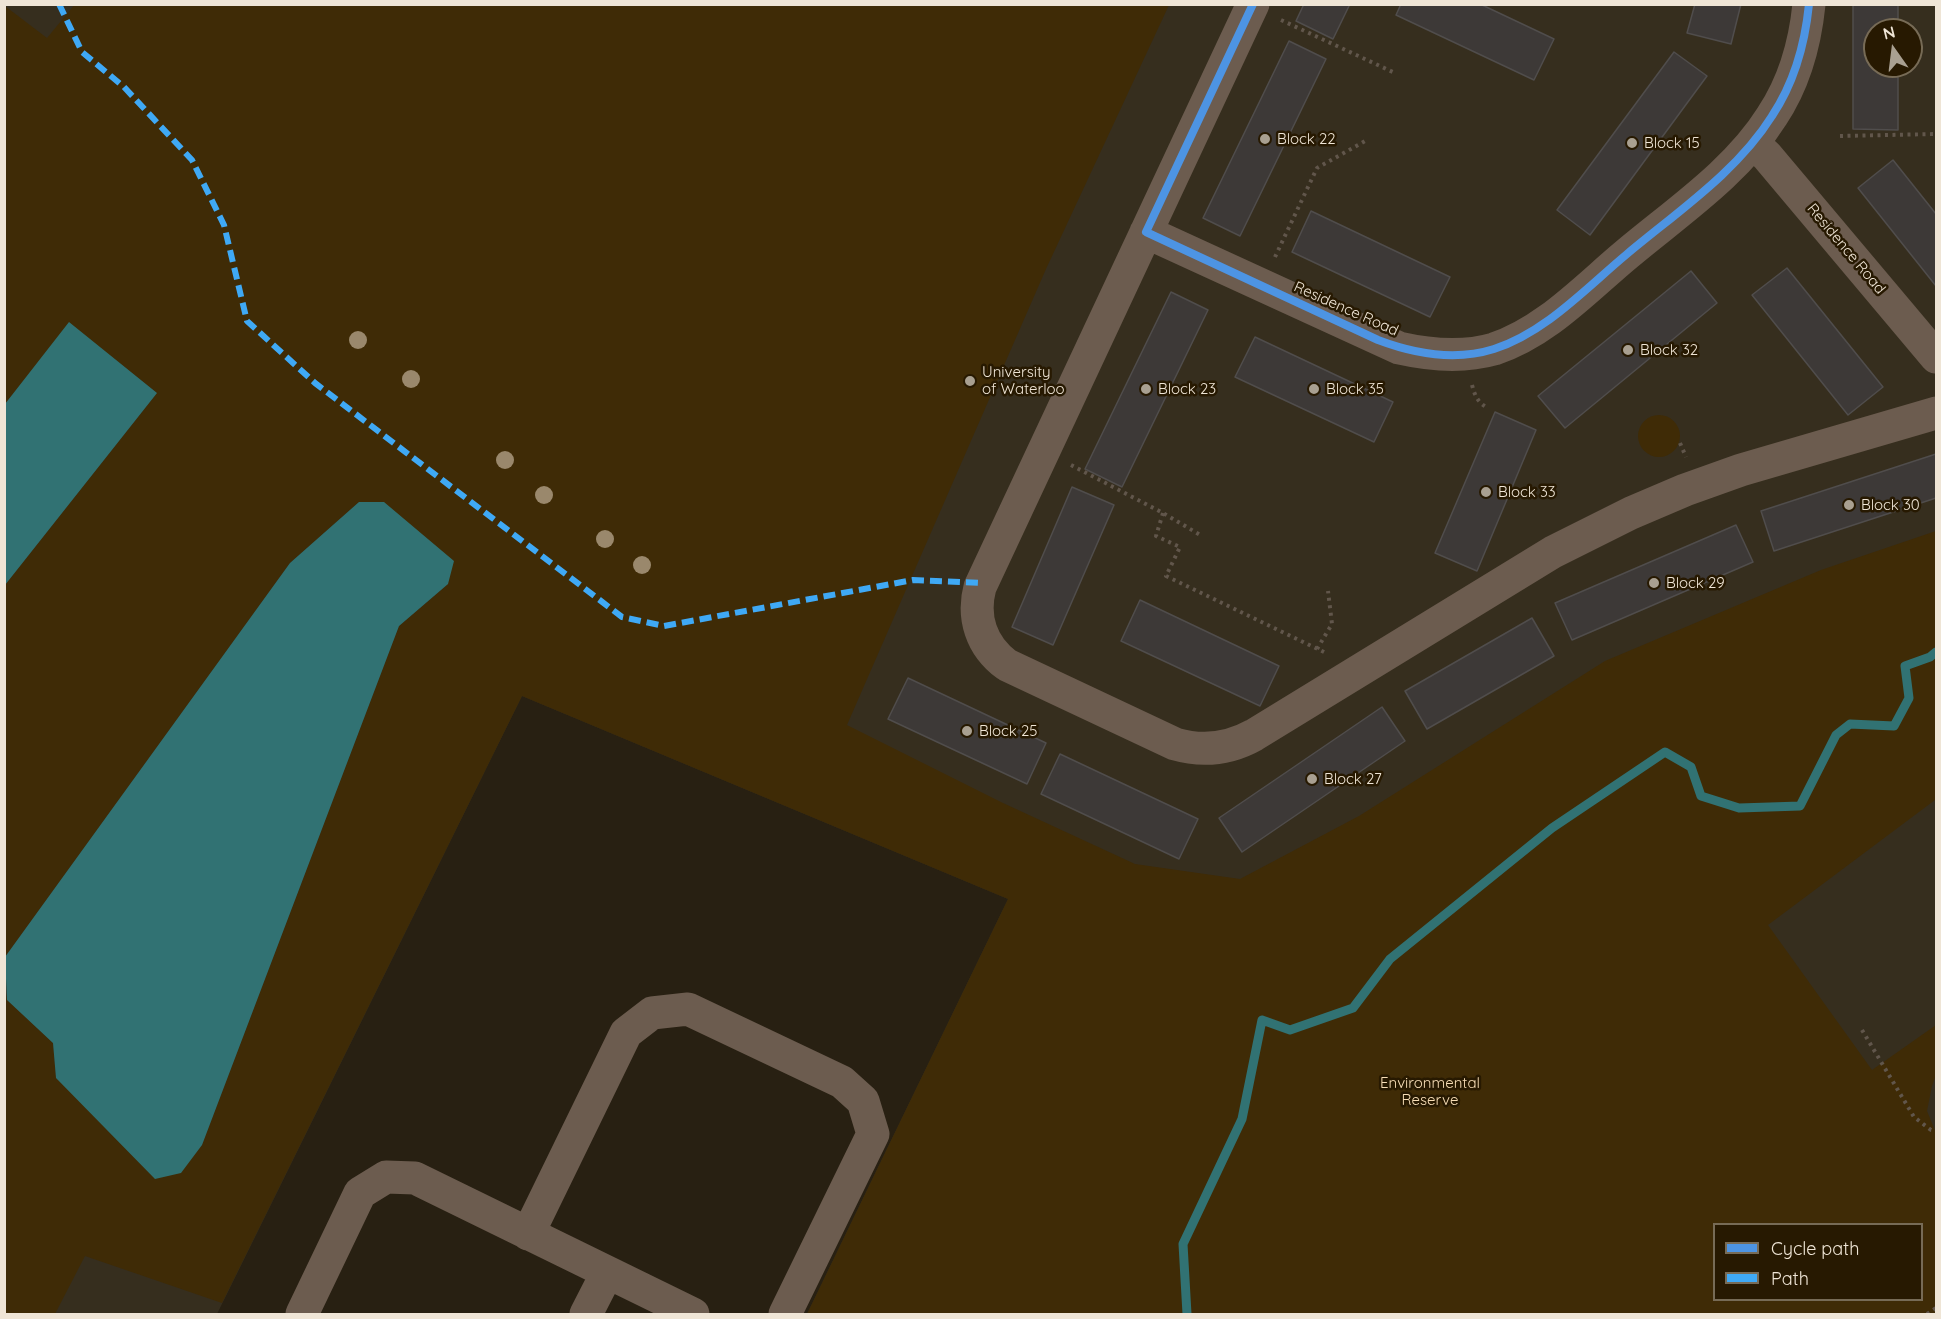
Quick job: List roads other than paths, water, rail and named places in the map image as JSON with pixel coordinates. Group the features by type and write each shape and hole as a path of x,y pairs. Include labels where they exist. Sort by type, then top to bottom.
{"street":[{"name":"Residence Road","path":"1146,232 1399,348 1415,352 1455,355 1477,352 1509,343 1546,322 1708,187 1753,143 1772,117 1792,78 1803,41 1809,4"},
{"path":"1265,12 1146,232 982,583 977,600 978,619 983,637 990,649 1003,662 1163,740 1188,748 1224,747 1248,738 1553,552 1631,513 1692,487 1741,470 1936,412"},
{"name":"Residence Road","path":"1753,143 1767,156 1936,357"},
{"path":"528,1234 626,1033 652,1013 688,1009 842,1082 863,1101 873,1134 785,1314"},
{"path":"302,1314 360,1193 386,1177 415,1178 693,1314"},
{"path":"586,1314 607,1273"}],"water":[{"path":"69,322 157,393 5,585 5,404"},
{"path":"359,502 384,502 454,561 448,584 399,626 202,1145 181,1173 155,1179 56,1078 53,1043 7,1000 5,957 290,563"}],"waterway":[{"path":"1187,1314 1183,1244 1242,1119 1262,1020 1290,1030 1353,1008 1390,959 1552,828 1665,752 1691,767 1701,796 1739,808 1800,806 1836,735 1850,724 1894,726 1909,698 1905,666 1930,657 1936,652"}],"place":[{"name":"Block 22","path":"1265,139"},
{"name":"Block 15","path":"1632,143"},
{"name":"Block 32","path":"1628,350"},
{"name":"University of Waterloo","path":"970,381"},
{"name":"Block 23","path":"1146,389"},
{"name":"Block 35","path":"1314,389"},
{"name":"Block 33","path":"1486,492"},
{"name":"Block 30","path":"1849,505"},
{"name":"Block 29","path":"1654,583"},
{"name":"Block 25","path":"967,731"},
{"name":"Block 27","path":"1312,779"}],"park label":[{"name":"Environmental Reserve","path":"1430,1092"}]}
